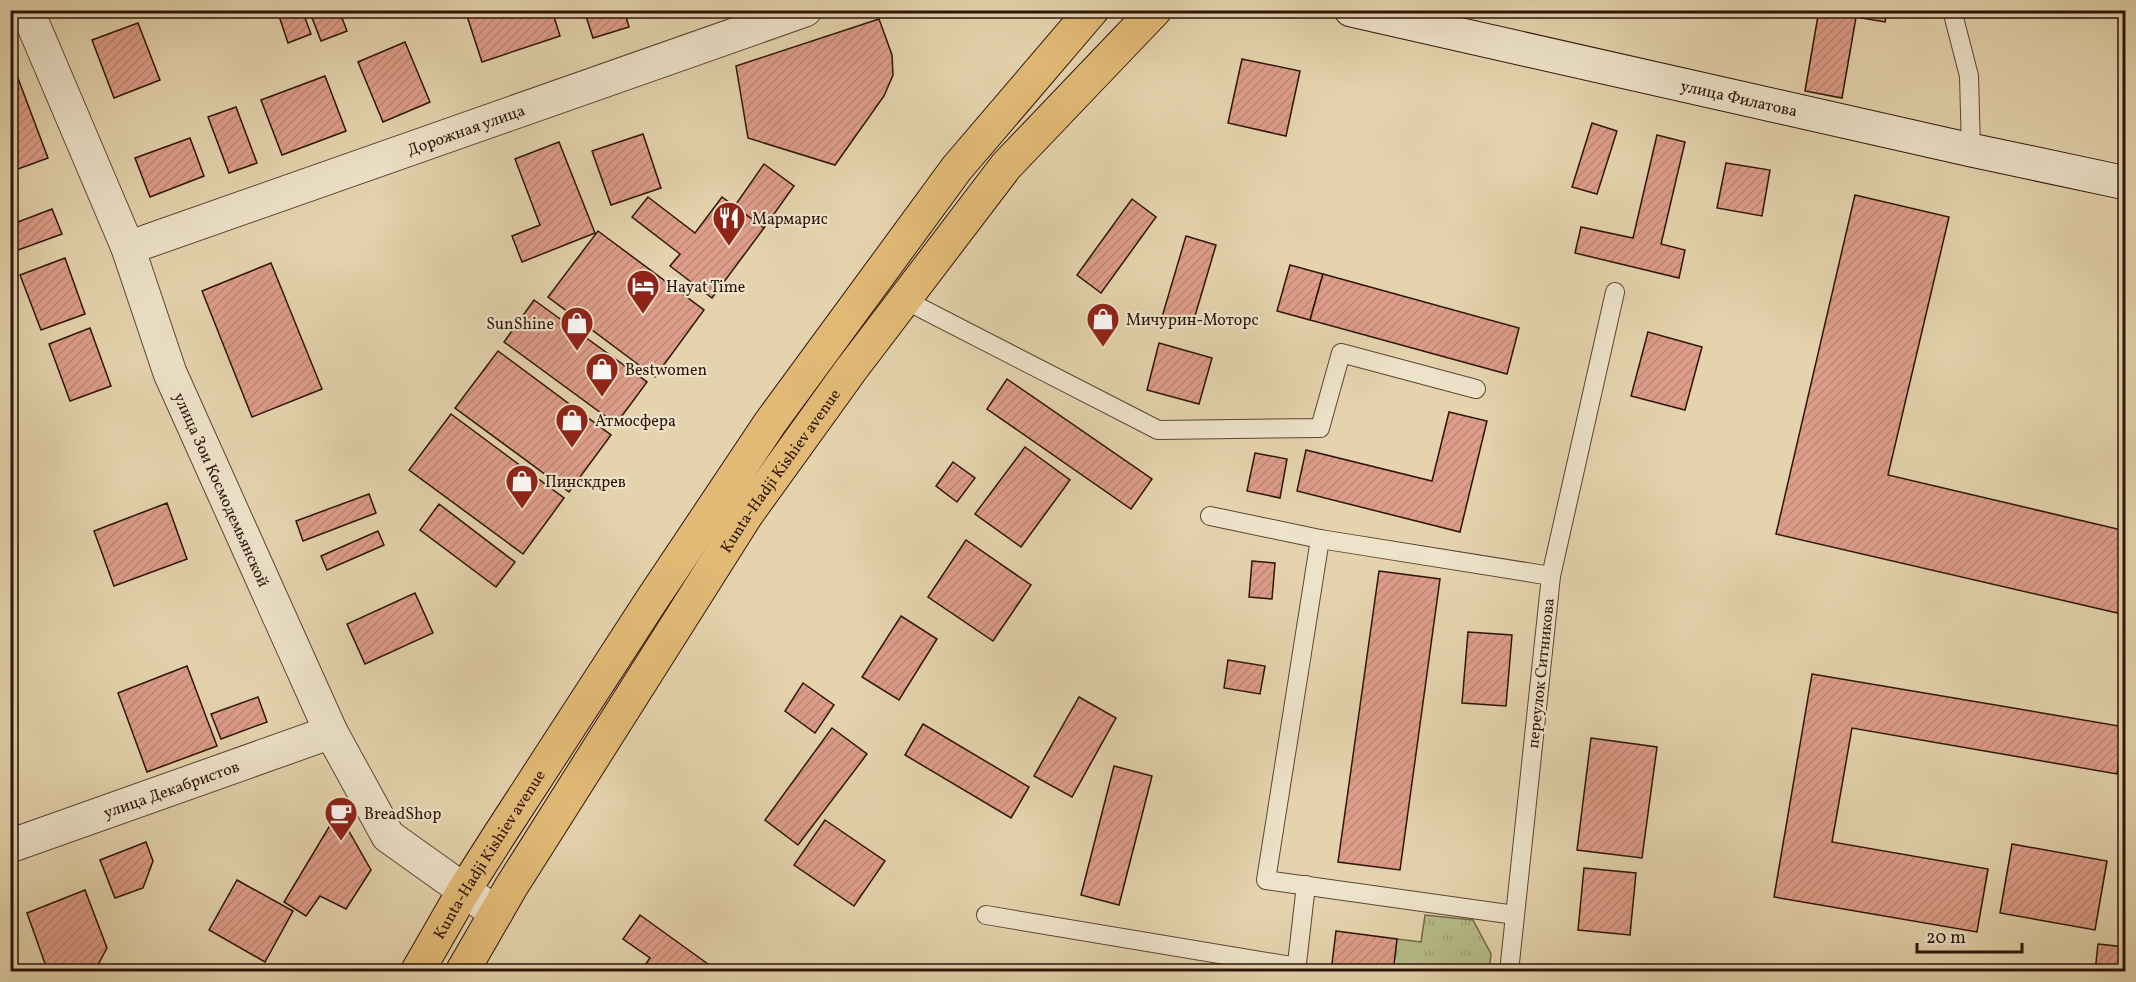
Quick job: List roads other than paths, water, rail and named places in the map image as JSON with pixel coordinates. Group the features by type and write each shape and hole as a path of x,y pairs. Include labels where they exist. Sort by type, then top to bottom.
{"main road":[{"name":"Kunta-Hadji Kishiev avenue","path":"417,972 463,892 651,601 770,423 957,168 1092,10"},
{"name":"Kunta-Hadji Kishiev avenue","path":"462,972 496,913 747,514 850,371 1006,166 1155,10"}],"street":[{"name":"улица Зои Космодемьянской","path":"27,10 128,248 170,373 331,732 388,836 463,892 496,913"},
{"name":"Дорожная улица","path":"128,248 805,10"},
{"name":"улица Филатова","path":"1351,10 2126,183"},
{"name":"улица Декабристов","path":"10,846 331,732"}],"lane":[{"path":"1952,10 1969,76 1971,150"},
{"path":"1551,576 1615,292"},
{"path":"905,300 1158,430 1320,428 1341,353 1476,389"},
{"name":"переулок Ситникова","path":"1210,516 1320,539 1551,576 1509,972"},
{"path":"1320,539 1266,880 1515,915"},
{"path":"986,915 1297,969 1306,885"}],"place":[{"name":"Мармарис","path":"729,247"},
{"name":"Hayat Time","path":"643,315"},
{"name":"Мичурин-Моторс","path":"1103,348"},
{"name":"SunShine","path":"577,352"},
{"name":"Bestwomen","path":"602,398"},
{"name":"Атмосфера","path":"572,449"},
{"name":"Пинскдрев","path":"522,510"},
{"name":"BreadShop","path":"341,842"}]}
